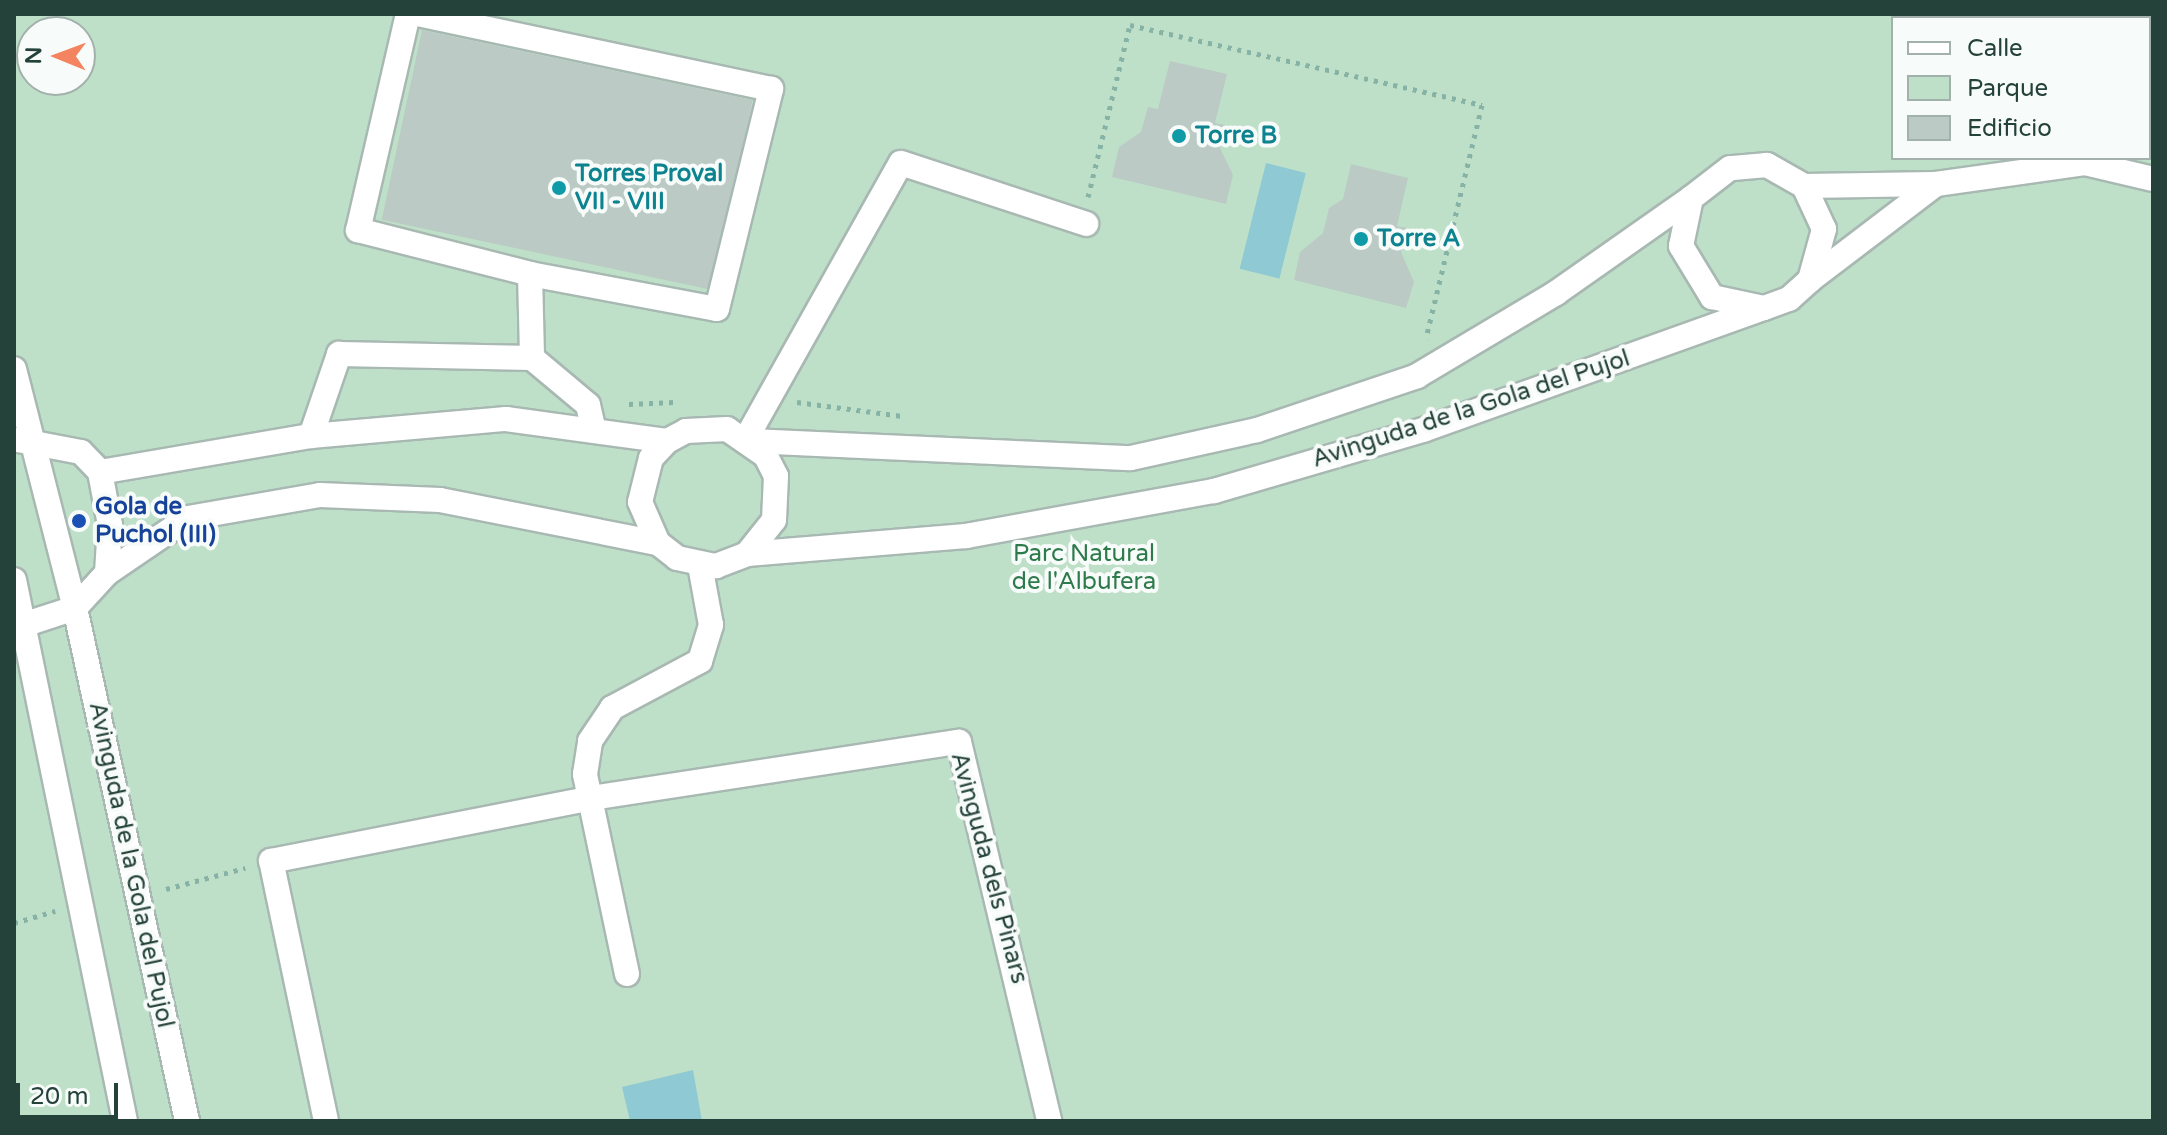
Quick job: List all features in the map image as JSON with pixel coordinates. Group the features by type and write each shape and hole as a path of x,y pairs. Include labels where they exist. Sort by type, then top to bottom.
{"street":[{"path":"408,14 358,230 530,274 717,309 771,89 419,14"},
{"path":"1936,184 1789,299 1764,308 1712,297 1681,246 1691,198 1730,168 1767,165 1804,186 1936,184 2087,160 2153,179"},
{"path":"749,439 901,163 1086,213"},
{"path":"1804,186 1824,229 1810,280"},
{"name":"Avinguda de la Gola del Pujol","path":"749,439 1131,458 1257,430 1417,376 1556,293 1691,198"},
{"path":"530,274 532,358"},
{"name":"Avinguda de la Gola del Pujol","path":"747,554 966,536 1214,491 1423,430 1764,308"},
{"path":"311,436 339,354 532,358 588,405 594,430"},
{"name":"Avinguda de la Gola del Pujol","path":"14,369 21,439 75,608 187,1121"},
{"path":"100,472 311,436 506,419 667,441"},
{"path":"18,624 75,608 107,573 188,518 320,495 440,500 658,543 700,565 747,554 764,540 779,498 776,476 749,439 706,427 667,441 651,458 640,502 658,543"},
{"path":"21,439 81,452 100,472 110,525 107,573"},
{"path":"627,974 585,774 590,741 612,708 700,661 711,625 700,565"},
{"path":"14,580 18,624 76,905 125,1121"},
{"name":"Avinguda dels Pinars","path":"271,861 591,798 959,742 1049,1121"},
{"path":"271,861 326,1121"}],"path":[{"path":"1086,213 1130,25 1482,105 1425,344"},
{"path":"769,400 906,416"},
{"path":"588,405 691,402"},
{"path":"138,896 271,861"},
{"path":"14,923 76,905"}],"green space":[{"name":"Parc Natural de l'Albufera","path":"14,14 2153,14 2153,1121 14,1121"}],"water":[{"path":"1266,163 1306,173 1279,279 1240,269"},
{"path":"693,1070 702,1121 630,1121 622,1087"}],"building":[{"name":"Torres Proval VII - VIII","path":"422,30 753,100 712,290 382,220"},
{"name":"Torre B","path":"1170,61 1227,74 1215,123 1225,125 1220,148 1233,175 1226,204 1112,177 1119,147 1141,132 1148,107 1158,109"},
{"name":"Torre A","path":"1351,164 1408,178 1397,226 1407,228 1401,252 1414,282 1406,308 1294,280 1300,252 1323,233 1329,208 1343,199"}],"place":[{"name":"Torre B","path":"1179,136"},
{"name":"Torres Proval VII - VIII","path":"559,188"},
{"name":"Torre A","path":"1361,239"},
{"name":"Gola de Puchol (III)","path":"79,521"}]}
